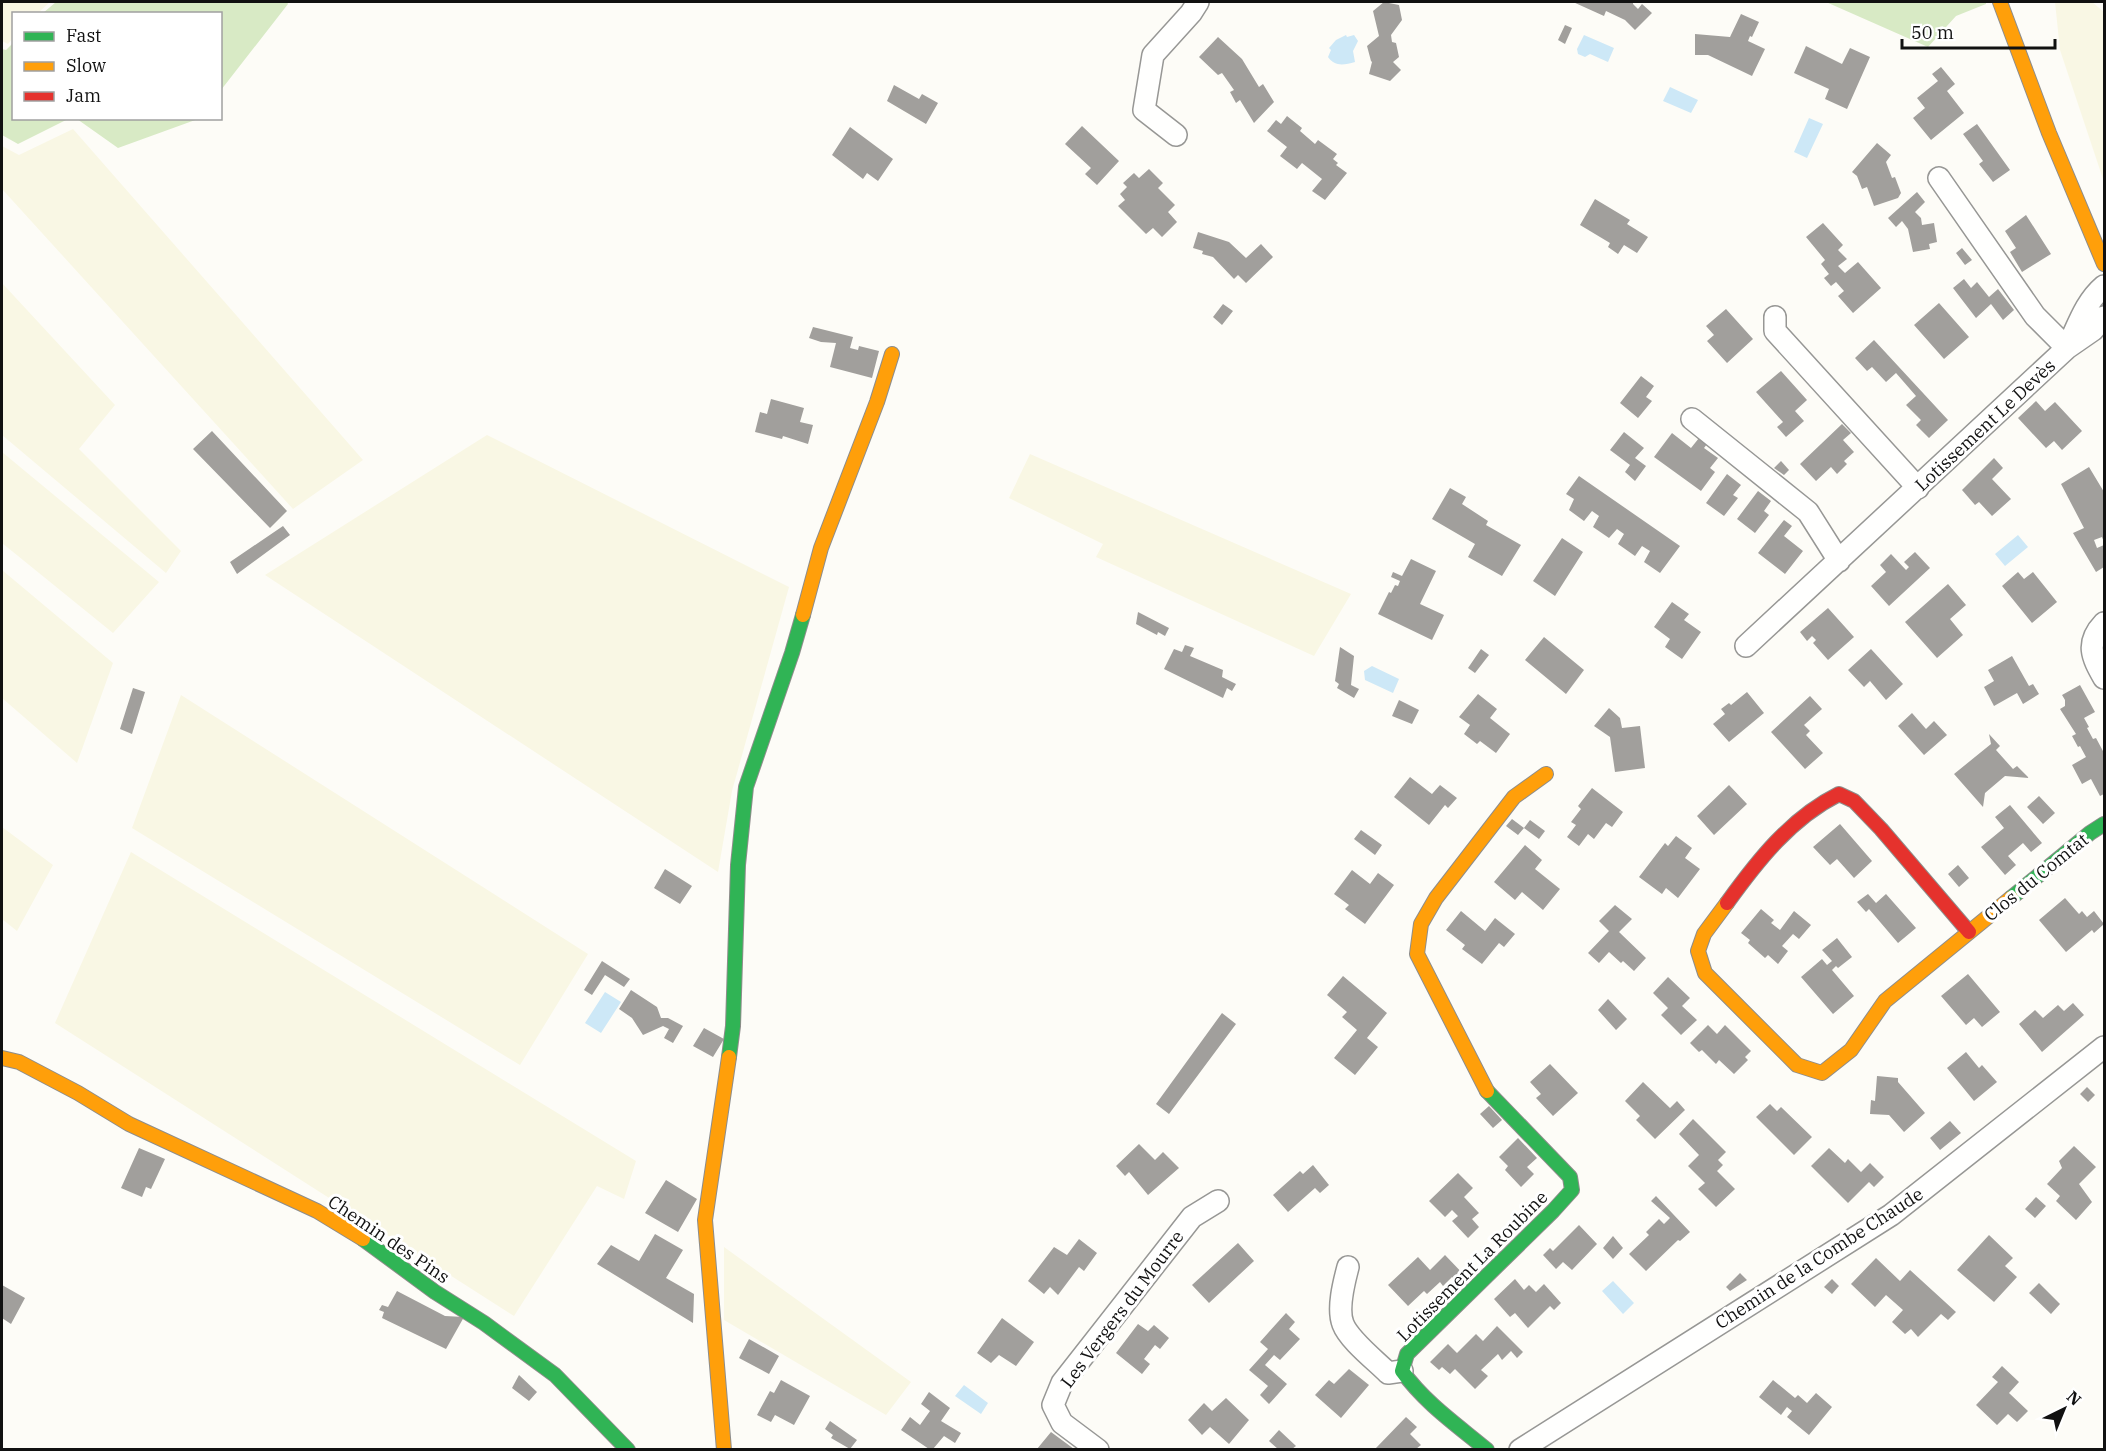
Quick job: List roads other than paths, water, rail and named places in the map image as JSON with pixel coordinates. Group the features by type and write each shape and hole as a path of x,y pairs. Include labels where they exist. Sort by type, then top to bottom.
{"street":[{"path":"1176,135 1144,110 1153,55 1198,2"},
{"path":"2000,2 2049,133 2104,264"},
{"name":"Lotissement Le Devès","path":"1746,646 2067,348 2035,316 1939,178"},
{"path":"2067,348 2084,311 2096,293 2104,286"},
{"path":"1775,317 1775,331 1918,488"},
{"path":"2067,348 2101,326"},
{"path":"724,1449 705,1220 733,1026 738,865 746,787 792,653 821,548 877,402 892,354"},
{"path":"1692,419 1808,512 1839,561"},
{"path":"2104,623 2092,639 2092,653 2104,678"},
{"name":"Lotissement La Roubine","path":"1487,1449 1449,1420 1413,1387 1402,1371 1407,1354 1554,1211 1572,1190 1570,1177 1485,1089 1417,954 1421,924 1436,898 1514,797 1546,774"},
{"name":"Clos du Comtat","path":"1969,932 1861,808 1854,801 1839,794 1821,803 1786,831 1756,863 1704,934 1698,951 1705,973 1797,1065 1822,1073 1851,1050 1885,1001 1969,932 2090,832 2104,824"},
{"name":"Chemin de la Combe Chaude","path":"1520,1449 1891,1215 2104,1047"},
{"name":"Chemin des Pins","path":"2,1058 19,1062 78,1093 129,1124 317,1210 349,1229 555,1375 628,1449"},
{"name":"Les Vergers du Mourre","path":"1098,1449 1062,1423 1053,1405 1062,1383 1192,1217 1218,1201"},
{"path":"1348,1267 1342,1291 1342,1322 1351,1336 1388,1373 1402,1371"}],"water":[{"path":"1346,35 1347,37 1354,35 1358,41 1353,51 1355,62 1337,64 1328,57 1331,50 1329,48 1336,40"},
{"path":"1584,35 1614,48 1608,62 1590,54 1585,57 1578,54 1577,49"},
{"path":"1670,87 1698,100 1691,113 1663,101"},
{"path":"1809,118 1823,124 1807,158 1794,152"},
{"path":"2018,535 2028,547 2005,566 1995,554"},
{"path":"1372,666 1399,679 1393,693 1365,680 1364,671"},
{"path":"605,992 621,1002 601,1033 585,1023"},
{"path":"1613,1281 1634,1303 1623,1314 1602,1291"},
{"path":"964,1385 988,1403 981,1414 955,1396"}]}
